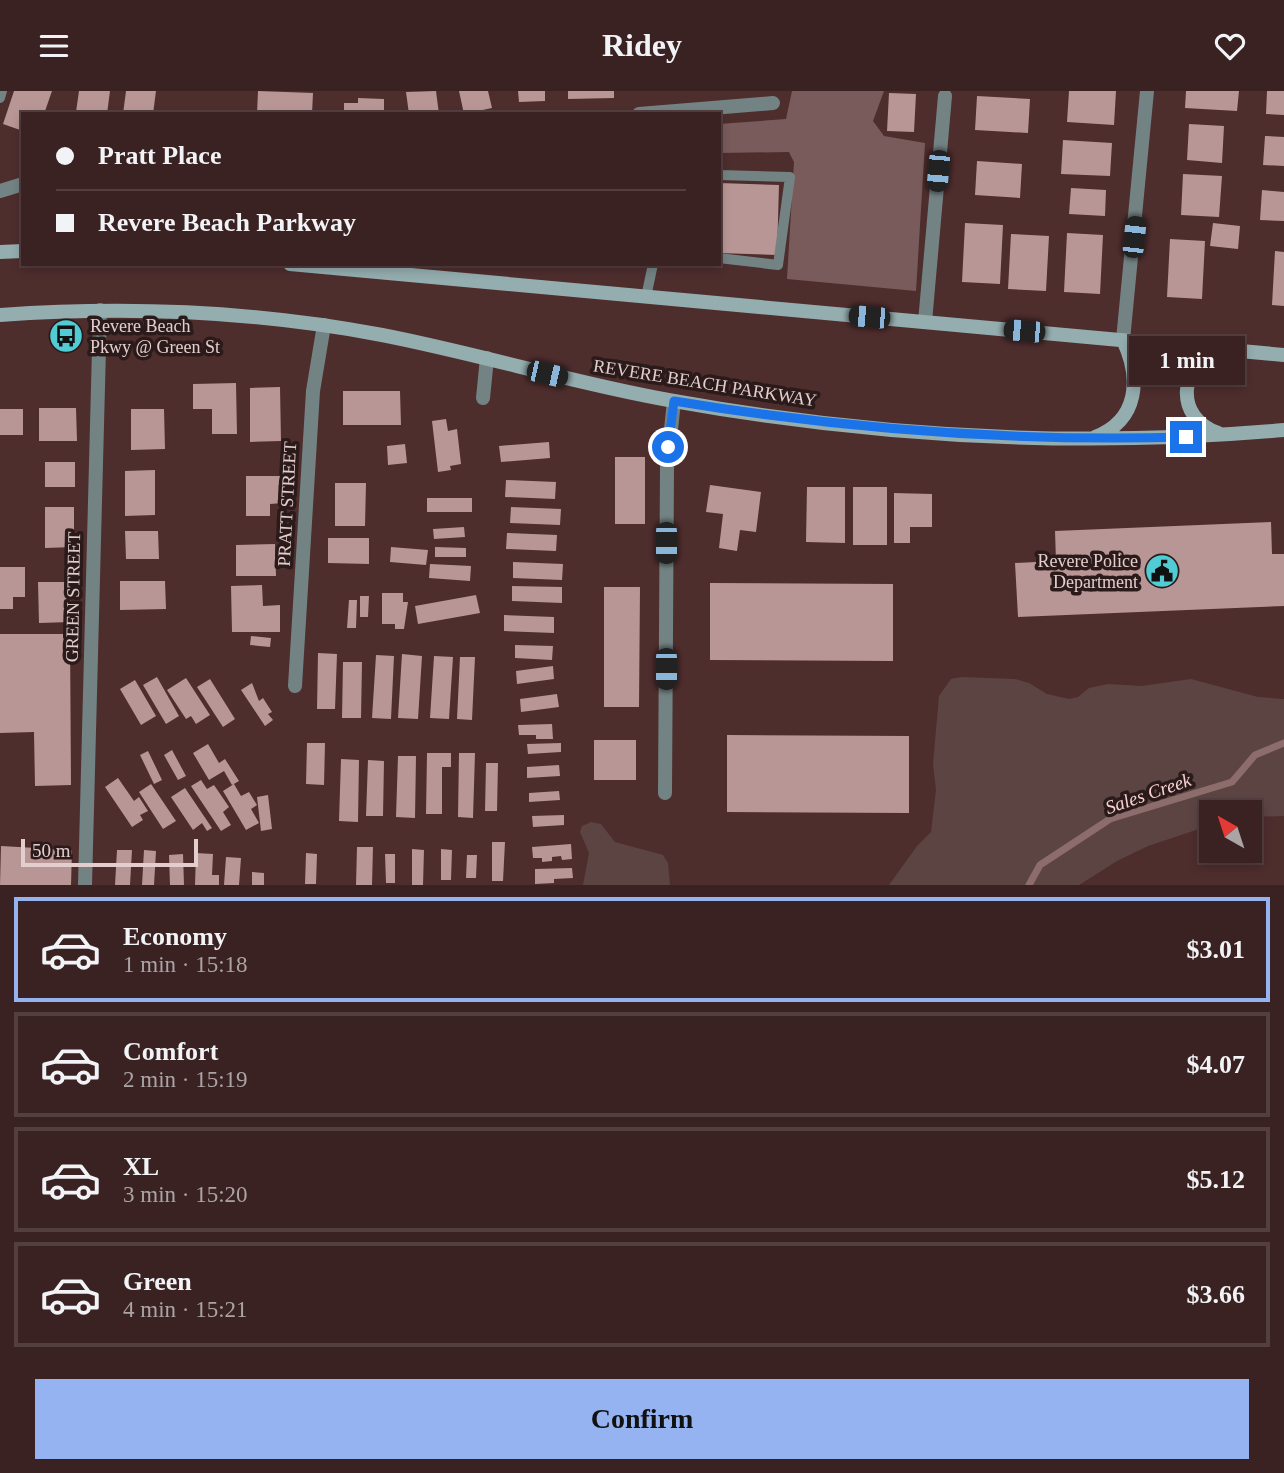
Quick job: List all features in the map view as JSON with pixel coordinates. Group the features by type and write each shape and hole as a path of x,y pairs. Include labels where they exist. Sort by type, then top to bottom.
{"main road":[{"path":"0,252 21,251"},
{"path":"312,266 1284,355"},
{"name":"REVERE BEACH PARKWAY","path":"0,315 100,310 202,312 324,325 487,358 674,401 885,429 1090,438 1229,435 1284,430"},
{"path":"1090,438 1115,426 1132,403 1134,371 1123,340"},
{"path":"1222,349 1196,364 1187,380 1185,391 1189,408 1199,423 1229,435"}],"street":[{"path":"1123,340 1147,91"},
{"path":"925,322 945,96"},
{"path":"663,112 773,103"},
{"path":"0,191 21,185"},
{"name":"GREEN STREET","path":"85,885 100,310"},
{"name":"PRATT STREET","path":"295,686 312,399 324,325"},
{"path":"483,398 487,358"},
{"path":"665,793 667,468 674,401"}],"lane":[{"path":"0,98 2,91"},
{"path":"721,175 790,177 778,265 721,258"},
{"path":"646,297 653,266"}],"shaded area":[{"path":"792,91 884,91 873,121 884,136 925,143 916,291 787,279 794,162 789,152 721,153 721,124 786,119"},
{"path":"951,679 1015,679 1029,683 1047,694 1069,699 1078,697 1089,688 1108,684 1142,686 1191,679 1258,697 1284,699 1284,816 1262,817 1262,800 1199,800 1199,829 1148,846 1117,861 1079,885 889,885 917,846 931,832 936,790 933,764 939,696"},
{"path":"591,822 601,824 615,842 663,855 668,863 670,885 583,885 589,853 580,832 582,826"}],"building":[{"path":"14,91 52,91 45,112 21,112 21,130 3,124"},
{"path":"79,91 110,91 107,112 76,112"},
{"path":"126,91 156,91 153,112 123,112"},
{"path":"258,91 313,93 312,112 257,112"},
{"path":"436,91 439,112 409,112 406,92"},
{"path":"459,91 488,91 492,108 464,112"},
{"path":"518,91 545,91 545,101 519,102"},
{"path":"568,91 614,91 614,98 568,99"},
{"path":"1069,91 1116,91 1114,125 1067,122"},
{"path":"1186,91 1239,91 1237,111 1185,108"},
{"path":"1267,91 1284,91 1284,115 1266,114"},
{"path":"889,93 916,94 914,132 887,131"},
{"path":"977,96 1030,99 1028,133 975,130"},
{"path":"358,98 384,99 384,112 344,112 344,103 358,103"},
{"path":"1189,124 1224,126 1222,163 1187,160"},
{"path":"1265,136 1284,137 1284,166 1263,165"},
{"path":"1063,140 1112,143 1110,176 1061,174"},
{"path":"977,161 1022,164 1020,198 975,195"},
{"path":"1183,174 1222,176 1219,217 1181,215"},
{"path":"721,183 779,185 777,255 721,253"},
{"path":"1071,188 1106,190 1105,216 1069,214"},
{"path":"1262,190 1284,192 1284,221 1260,220"},
{"path":"965,223 1003,225 1000,284 962,282"},
{"path":"1213,223 1240,226 1238,249 1210,246"},
{"path":"1067,233 1103,235 1100,294 1064,292"},
{"path":"1011,234 1049,236 1046,291 1008,289"},
{"path":"1170,239 1205,241 1202,299 1167,297"},
{"path":"1275,251 1284,252 1284,306 1272,305"},
{"path":"236,383 237,434 212,434 212,409 193,409 193,384"},
{"path":"280,387 281,441 250,442 250,388"},
{"path":"343,391 400,391 401,425 343,425"},
{"path":"39,408 76,408 77,441 39,441"},
{"path":"0,409 23,409 23,435 0,435"},
{"path":"131,409 164,409 165,449 131,450"},
{"path":"446,419 448,431 457,429 461,464 450,466 451,470 438,472 432,421"},
{"path":"549,442 550,458 501,462 499,446"},
{"path":"405,444 407,463 388,465 387,446"},
{"path":"615,457 645,457 645,524 615,524"},
{"path":"45,462 75,462 75,487 45,487"},
{"path":"155,470 155,515 125,516 125,471"},
{"path":"246,476 283,476 283,503 270,504 270,516 246,516"},
{"path":"506,480 556,482 555,499 505,497"},
{"path":"335,483 366,483 365,526 335,526"},
{"path":"710,485 761,492 756,532 740,530 737,551 719,548 723,514 706,512"},
{"path":"807,487 845,487 845,543 806,542"},
{"path":"853,487 887,487 887,545 853,545"},
{"path":"894,493 932,494 932,527 910,527 910,543 894,543"},
{"path":"427,498 472,498 472,512 427,512"},
{"path":"45,507 74,507 74,547 45,548"},
{"path":"511,507 561,509 560,525 510,523"},
{"path":"1271,522 1272,554 1284,554 1284,606 1018,617 1015,563 1056,561 1055,531"},
{"path":"464,527 465,537 434,539 433,529"},
{"path":"125,531 158,531 159,559 126,559"},
{"path":"507,533 557,535 556,551 506,549"},
{"path":"328,538 369,538 369,564 328,563"},
{"path":"275,544 276,576 236,576 236,545"},
{"path":"391,547 428,550 426,565 390,562"},
{"path":"435,547 466,548 466,557 435,557"},
{"path":"513,562 563,564 562,580 513,578"},
{"path":"430,564 471,566 470,581 429,578"},
{"path":"0,567 25,567 25,597 13,597 13,609 0,609"},
{"path":"120,581 165,581 166,609 120,610"},
{"path":"38,582 71,582 71,622 39,623"},
{"path":"710,583 893,584 893,661 710,660"},
{"path":"262,585 263,606 280,605 280,632 232,632 231,586"},
{"path":"512,586 562,587 562,603 512,601"},
{"path":"604,587 640,587 639,707 604,707"},
{"path":"382,593 403,593 403,602 408,602 404,629 395,629 395,624 382,624"},
{"path":"476,595 480,613 418,624 415,606"},
{"path":"360,596 369,596 368,617 360,617"},
{"path":"349,600 357,600 356,628 347,628"},
{"path":"504,615 554,617 554,633 504,631"},
{"path":"0,634 70,634 71,785 35,786 34,732 0,733"},
{"path":"251,636 271,638 270,647 250,645"},
{"path":"515,645 553,646 552,660 515,658"},
{"path":"318,653 337,654 335,709 317,709"},
{"path":"402,654 422,656 418,719 398,718"},
{"path":"376,655 394,656 391,719 372,718"},
{"path":"434,656 453,657 449,719 430,718"},
{"path":"460,657 475,657 472,720 457,719"},
{"path":"343,662 362,662 361,718 342,718"},
{"path":"553,666 554,679 517,684 516,671"},
{"path":"157,677 179,716 166,724 143,685"},
{"path":"186,678 210,715 196,724 191,716 186,719 167,690"},
{"path":"210,679 235,719 223,727 197,687"},
{"path":"135,680 156,716 141,725 120,689"},
{"path":"252,683 259,701 263,698 272,712 268,714 273,720 265,726 241,690"},
{"path":"557,694 559,707 521,712 520,699"},
{"path":"552,724 553,739 519,735 518,725"},
{"path":"727,735 909,736 909,813 727,812"},
{"path":"594,740 636,740 636,780 594,780"},
{"path":"307,743 325,743 324,785 306,784"},
{"path":"561,743 561,752 528,754 527,744"},
{"path":"208,744 219,763 225,759 239,781 232,785 224,771 209,780 193,753"},
{"path":"172,750 186,776 178,780 164,755"},
{"path":"148,751 162,780 154,784 140,755"},
{"path":"427,753 451,753 451,767 442,767 442,814 426,814"},
{"path":"459,753 475,753 473,818 458,817"},
{"path":"398,756 416,756 415,818 396,817"},
{"path":"341,759 359,760 358,822 339,821"},
{"path":"368,760 384,761 383,816 366,816"},
{"path":"486,763 498,763 497,811 485,811"},
{"path":"559,765 560,776 527,778 527,767"},
{"path":"118,778 134,801 139,797 148,811 140,815 143,820 132,827 105,787"},
{"path":"201,780 207,789 214,785 229,807 223,812 231,825 221,831 191,786"},
{"path":"151,784 176,821 163,829 139,792"},
{"path":"234,784 241,796 249,792 257,805 251,809 259,823 246,830 223,791"},
{"path":"185,788 212,828 207,831 202,823 193,830 171,797"},
{"path":"559,791 560,800 529,802 529,793"},
{"path":"268,795 272,829 261,831 257,797"},
{"path":"564,815 564,825 533,827 532,816"},
{"path":"492,842 505,842 503,881 492,881"},
{"path":"571,844 572,859 562,860 561,856 542,862 542,858 533,858 532,847"},
{"path":"1,846 72,850 71,885 0,885"},
{"path":"357,847 373,847 372,885 356,885"},
{"path":"412,849 424,850 423,885 412,885"},
{"path":"441,849 452,850 451,880 441,880"},
{"path":"117,850 132,850 130,885 115,885"},
{"path":"144,850 156,851 154,885 142,885"},
{"path":"196,853 213,854 212,875 219,875 219,885 195,885"},
{"path":"306,853 317,854 316,884 305,884"},
{"path":"183,854 184,885 170,885 169,855"},
{"path":"385,854 395,854 395,883 386,883"},
{"path":"467,855 477,855 476,878 466,878"},
{"path":"226,857 241,858 239,885 224,885"},
{"path":"572,868 573,878 535,884 535,869"},
{"path":"252,872 264,873 264,885 252,885"}],"waterway":[{"name":"Sales Creek","path":"1029,885 1040,865 1110,819 1232,782 1255,755 1284,743"}],"place":[{"name":"Revere Beach Pkwy @ Green St","path":"66,336"},
{"name":"Revere Police Department","path":"1162,571"}],"route":[{"path":"668,447 674,401 802,419 926,432 1057,438 1186,437"}]}
